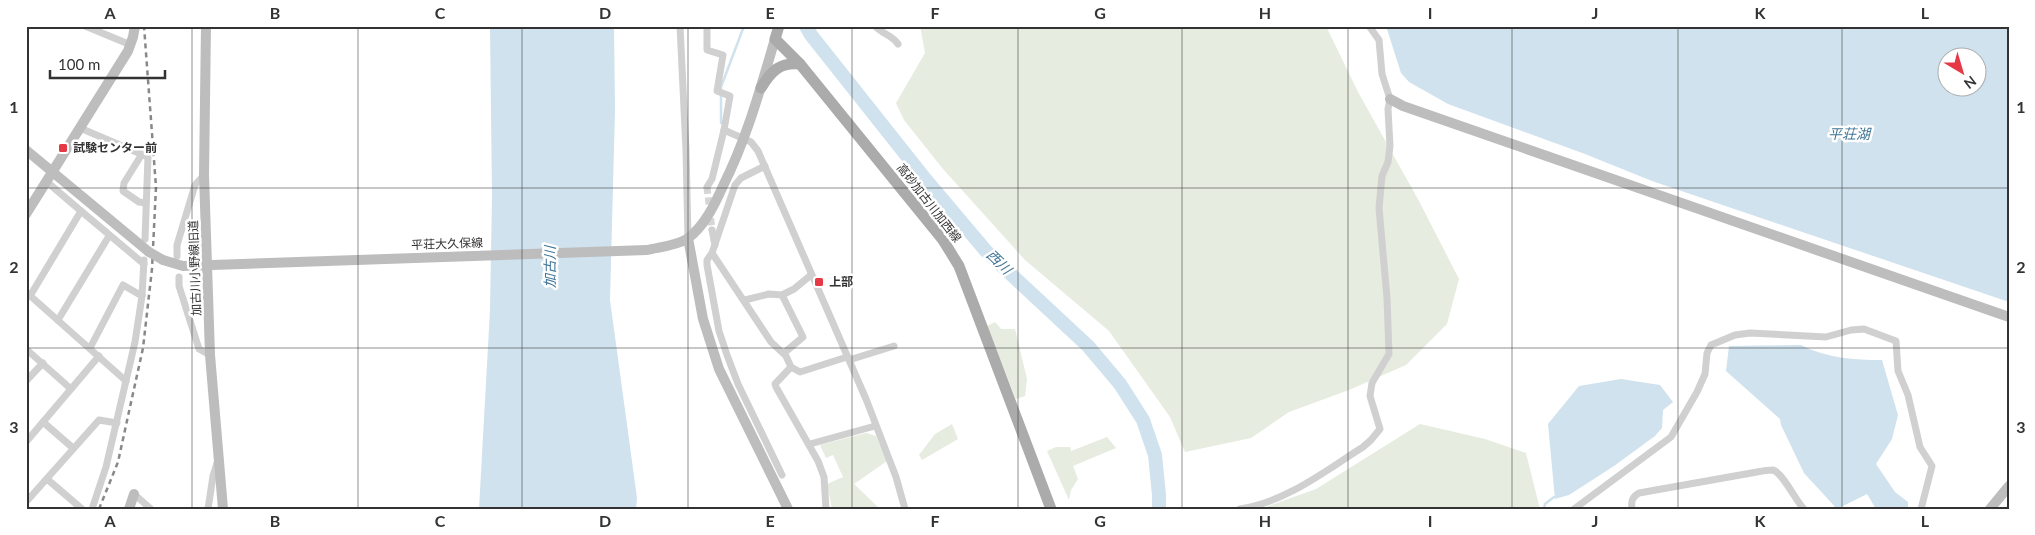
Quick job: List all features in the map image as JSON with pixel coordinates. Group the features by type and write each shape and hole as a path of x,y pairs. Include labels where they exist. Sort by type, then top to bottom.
{"main road":[{"path":"775,39 779,26"},
{"name":"高砂加古川加西線","path":"775,39 800,64 943,240 959,266 1051,509"},
{"path":"761,88 778,67 792,63 800,64"}],"street":[{"path":"84,26 131,45"},
{"path":"26,214 131,45 135,26"},
{"name":"加古川小野線旧道","path":"206,26 204,174 212,265 210,355 223,509"},
{"path":"680,26 686,150 685,240 703,319 716,361 788,509"},
{"path":"707,26 706,50 723,55 717,91 730,96 712,179 707,187"},
{"path":"875,26 880,31 894,38 898,44"},
{"path":"1240,509 1280,497 1299,487 1363,447 1380,429 1370,396 1372,383 1389,354 1387,298 1379,208 1382,176 1388,162 1390,146 1388,109 1390,99 1382,74 1379,40 1369,26"},
{"path":"685,240 713,208 745,140 775,39"},
{"path":"1390,99 1403,106 2009,317"},
{"path":"80,128 145,156"},
{"path":"724,130 755,146 765,166 848,358 896,477 905,509"},
{"name":"平荘大久保線","path":"26,150 53,172 145,259 163,260 183,266 646,250 685,240"},
{"path":"145,156 145,239"},
{"path":"145,156 124,182 123,191 139,202 146,203"},
{"path":"765,166 741,178 735,185 714,250 707,260 707,265 720,331 738,384 782,475"},
{"path":"177,256 177,245 195,186 204,174"},
{"path":"47,182 109,236 145,259 135,342 106,467 92,509"},
{"path":"81,211 28,294 126,380"},
{"path":"712,230 714,250 771,342 784,353 790,367 800,372 894,346"},
{"path":"58,320 109,236"},
{"path":"745,300 769,294 782,295 794,289 811,275"},
{"path":"179,277 179,286 199,349 210,355"},
{"path":"90,348 123,285 142,296"},
{"path":"782,295 804,338 784,353"},
{"path":"1574,509 1671,437 1697,392 1705,374 1707,353 1710,345 1735,335 1750,333 1826,337 1851,330 1864,329 1896,342 1898,371 1908,395 1920,447 1932,466 1921,509"},
{"path":"26,349 71,389"},
{"path":"26,442 99,356"},
{"path":"26,381 43,364"},
{"path":"790,367 775,384 797,427 810,444 824,478 826,509"},
{"path":"26,502 99,420 117,423"},
{"path":"43,422 73,448"},
{"path":"810,444 875,426"},
{"path":"208,509 213,476 220,456"},
{"path":"1632,509 1631,501 1638,493 1774,470 1780,474 1796,502 1804,509"},
{"path":"47,479 82,509"},
{"path":"1990,509 2009,486"},
{"path":"129,509 134,494 151,509"}],"shaded area":[{"path":"920,26 1326,26 1358,92 1419,201 1459,279 1447,324 1406,365 1349,390 1289,412 1251,438 1185,452 1170,417 1109,331 1025,260 943,169 904,120 896,103 925,53"},
{"path":"995,322 1001,329 1015,329 1027,379 1025,396 1016,399 987,326"},
{"path":"952,424 958,439 922,460 919,455 935,434"},
{"path":"1420,424 1485,439 1526,453 1540,509 1260,509 1316,489"},
{"path":"866,433 876,436 887,461 854,484 880,509 832,509 827,484 843,477 833,455 826,458 820,445"},
{"path":"1107,437 1116,448 1073,466 1078,479 1071,490 1069,500 1047,451 1056,447 1070,447 1071,451"}],"water":[{"name":"加古川","path":"490,26 614,26 615,110 610,300 637,498 636,509 479,509 490,310 492,196"},
{"name":"平荘湖","path":"1386,26 2009,26 2009,302 1652,181 1585,154 1448,104 1409,82 1401,73"},
{"path":"1801,345 1820,353 1840,357 1882,360 1898,415 1892,439 1876,464 1895,492 1908,502 1908,509 1876,509 1867,494 1837,509 1804,473 1781,425 1780,419 1726,371 1729,346"},
{"path":"1621,379 1660,385 1673,402 1663,410 1662,428 1655,436 1614,466 1569,495 1555,499 1548,424 1579,386"}],"waterway":[{"path":"721,123 721,87 744,26"},
{"name":"西川","path":"806,26 811,35 926,180 986,251 1088,346 1120,384 1143,420 1155,455 1159,509"},
{"path":"1544,509 1545,504 1554,497"}],"tunnel":[{"path":"707,187 712,230"}],"railway":[{"path":"99,509 118,462 143,348 152,269 156,187 144,26"}],"place":[{"name":"試験センター前","path":"63,148"},
{"name":"上部","path":"819,282"}]}
